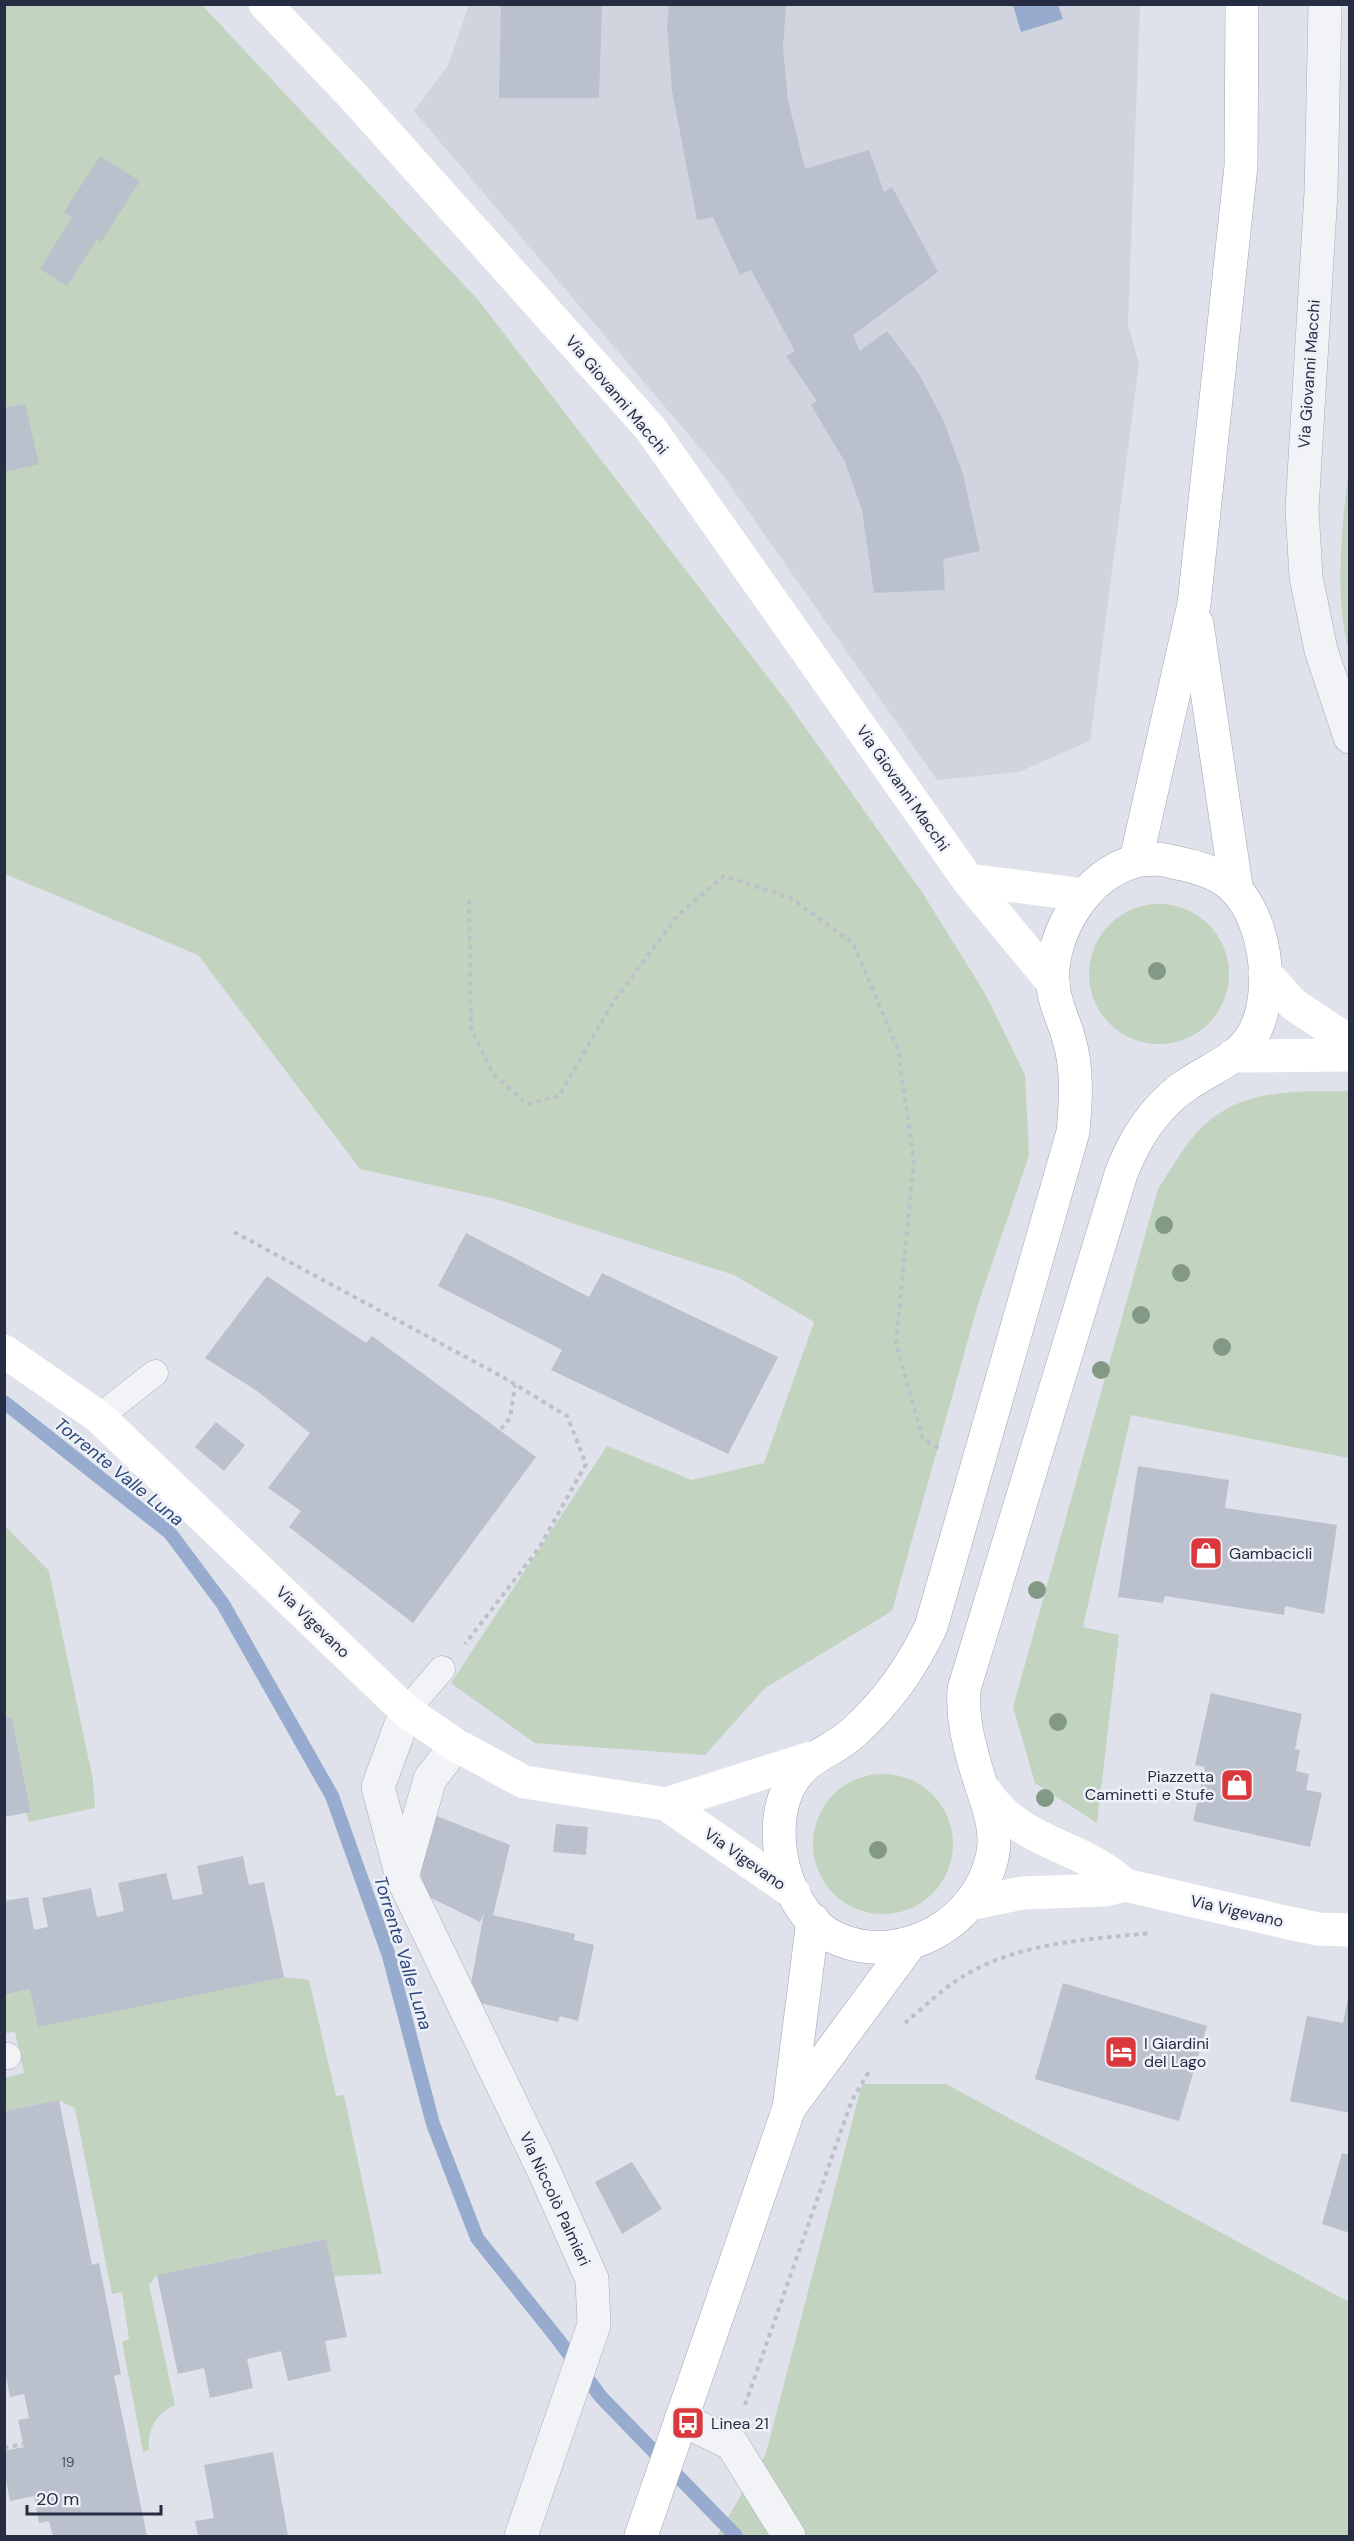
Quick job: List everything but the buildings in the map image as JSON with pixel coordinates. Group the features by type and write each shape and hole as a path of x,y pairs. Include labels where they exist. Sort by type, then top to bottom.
{"main road":[{"name":"Via Giovanni Macchi","path":"265,4 354,96 650,428 968,880 1053,983"},
{"path":"1136,860 1194,604 1242,166 1242,4"},
{"path":"1194,604 1236,886 1254,918 1262,944 1266,998 1260,1017 1250,1036 1233,1056 1167,1100 1148,1121 1133,1144 1121,1174 964,1689 965,1725 975,1768 985,1791 993,1828 993,1855 988,1873 969,1904 948,1926 928,1938 910,1944 876,1946 839,1940 813,1920 794,1893 783,1872 780,1852 781,1815 786,1791 811,1758 852,1734 895,1690 913,1665 931,1627 1073,1132 1075,1070 1053,983 1054,959 1061,936 1070,914 1084,895 1115,870 1136,860 1159,859 1178,863 1218,876 1236,886"},
{"path":"968,880 1084,895"},
{"path":"1265,973 1293,1004 1350,1042"},
{"path":"1233,1056 1350,1055"},
{"name":"Via Vigevano","path":"4,1352 99,1417 406,1711 456,1745 524,1782 666,1804 794,1893"},
{"name":"Via Vigevano","path":"666,1804 811,1758"},
{"name":"Via Vigevano","path":"985,1791 997,1809 1011,1822 1057,1846 1094,1861 1109,1870 1125,1885"},
{"name":"Via Vigevano","path":"969,1904 1022,1893 1105,1890 1125,1885 1318,1929 1350,1930"},
{"path":"642,2533 789,2108 813,1920"},
{"path":"789,2108 910,1944"}],"street":[{"name":"Via Giovanni Macchi","path":"1325,4 1320,192 1302,509 1306,577 1321,650 1350,737"},
{"name":"Via Niccolò Palmieri","path":"406,1711 378,1787 402,1876 543,2169 592,2279 594,2325 520,2536"},
{"path":"402,1876 430,1779 456,1745"},
{"path":"679,2424 732,2444 789,2536"}],"lane":[{"path":"99,1417 155,1373"},
{"path":"406,1711 442,1669"}],"path":[{"path":"469,900 471,1029 493,1074 528,1104 559,1096 612,1004 678,915 724,876 791,898 853,943 898,1049 914,1161 896,1342 923,1439 976,1465"},
{"path":"234,1232 515,1385 567,1416 586,1464 539,1548 483,1623 442,1669"},
{"path":"501,1430 510,1418 515,1385"},
{"path":"902,2025 961,1977 996,1959 1051,1944 1151,1933 1156,1928"},
{"path":"732,2444 852,2100 872,2067"},
{"path":"4,2448 23,2444"}],"shaded area":[{"path":"469,5 1140,5 1128,324 1139,364 1090,741 1019,772 937,780 722,474 414,111 448,65"}],"green space":[{"path":"4,5 202,5 479,301 787,702 922,892 986,995 1025,1075 1029,1156 978,1304 892,1611 765,1688 705,1755 535,1743 451,1683 607,1446 692,1480 764,1463 814,1322 734,1275 500,1200 360,1169 198,955 5,874"},
{"path":"1349,470 1350,650 1344,631 1341,585 1342,536"},
{"path":"1159,904 1186,909 1208,925 1224,947 1229,974 1224,1001 1208,1023 1186,1039 1159,1044 1132,1039 1110,1023 1094,1001 1089,974 1094,947 1110,925 1132,909"},
{"path":"1349,1091 1349,1458 1131,1415 1083,1627 1119,1635 1097,1823 1035,1783 1013,1707 1158,1189 1183,1150 1201,1128 1217,1115 1235,1105 1271,1094"},
{"path":"4,1525 49,1571 93,1780 95,1808 29,1822 26,1812 31,1811 12,1717 5,1718"},
{"path":"883,1774 910,1779 933,1794 948,1817 953,1844 948,1871 933,1894 910,1909 883,1914 856,1909 833,1894 818,1871 813,1844 818,1817 833,1794 856,1779"},
{"path":"284,1977 309,1980 336,2096 344,2095 382,2274 334,2276 325,2239 157,2275 149,2285 175,2405 162,2413 154,2423 149,2450 143,2452 122,2342 129,2339 122,2292 112,2294 75,2108 58,2100 5,2111 5,2078 24,2073 15,2032 5,2033 5,1995 30,1989"},
{"path":"862,2084 946,2084 1349,2302 1349,2536 717,2536 766,2453"}],"water":[{"path":"1013,5 1058,5 1063,19 1021,32"}],"waterway":[{"name":"Torrente Valle Luna","path":"4,1402 170,1533 223,1604 332,1796 389,1956 433,2124 477,2238 601,2397 736,2536"}],"place":[{"name":"Gambacicli","path":"1206,1553"},
{"name":"Piazzetta Caminetti e Stufe","path":"1237,1785"},
{"name":"I Giardini del Lago","path":"1121,2052"},
{"name":"Linea 21","path":"688,2423"}]}
